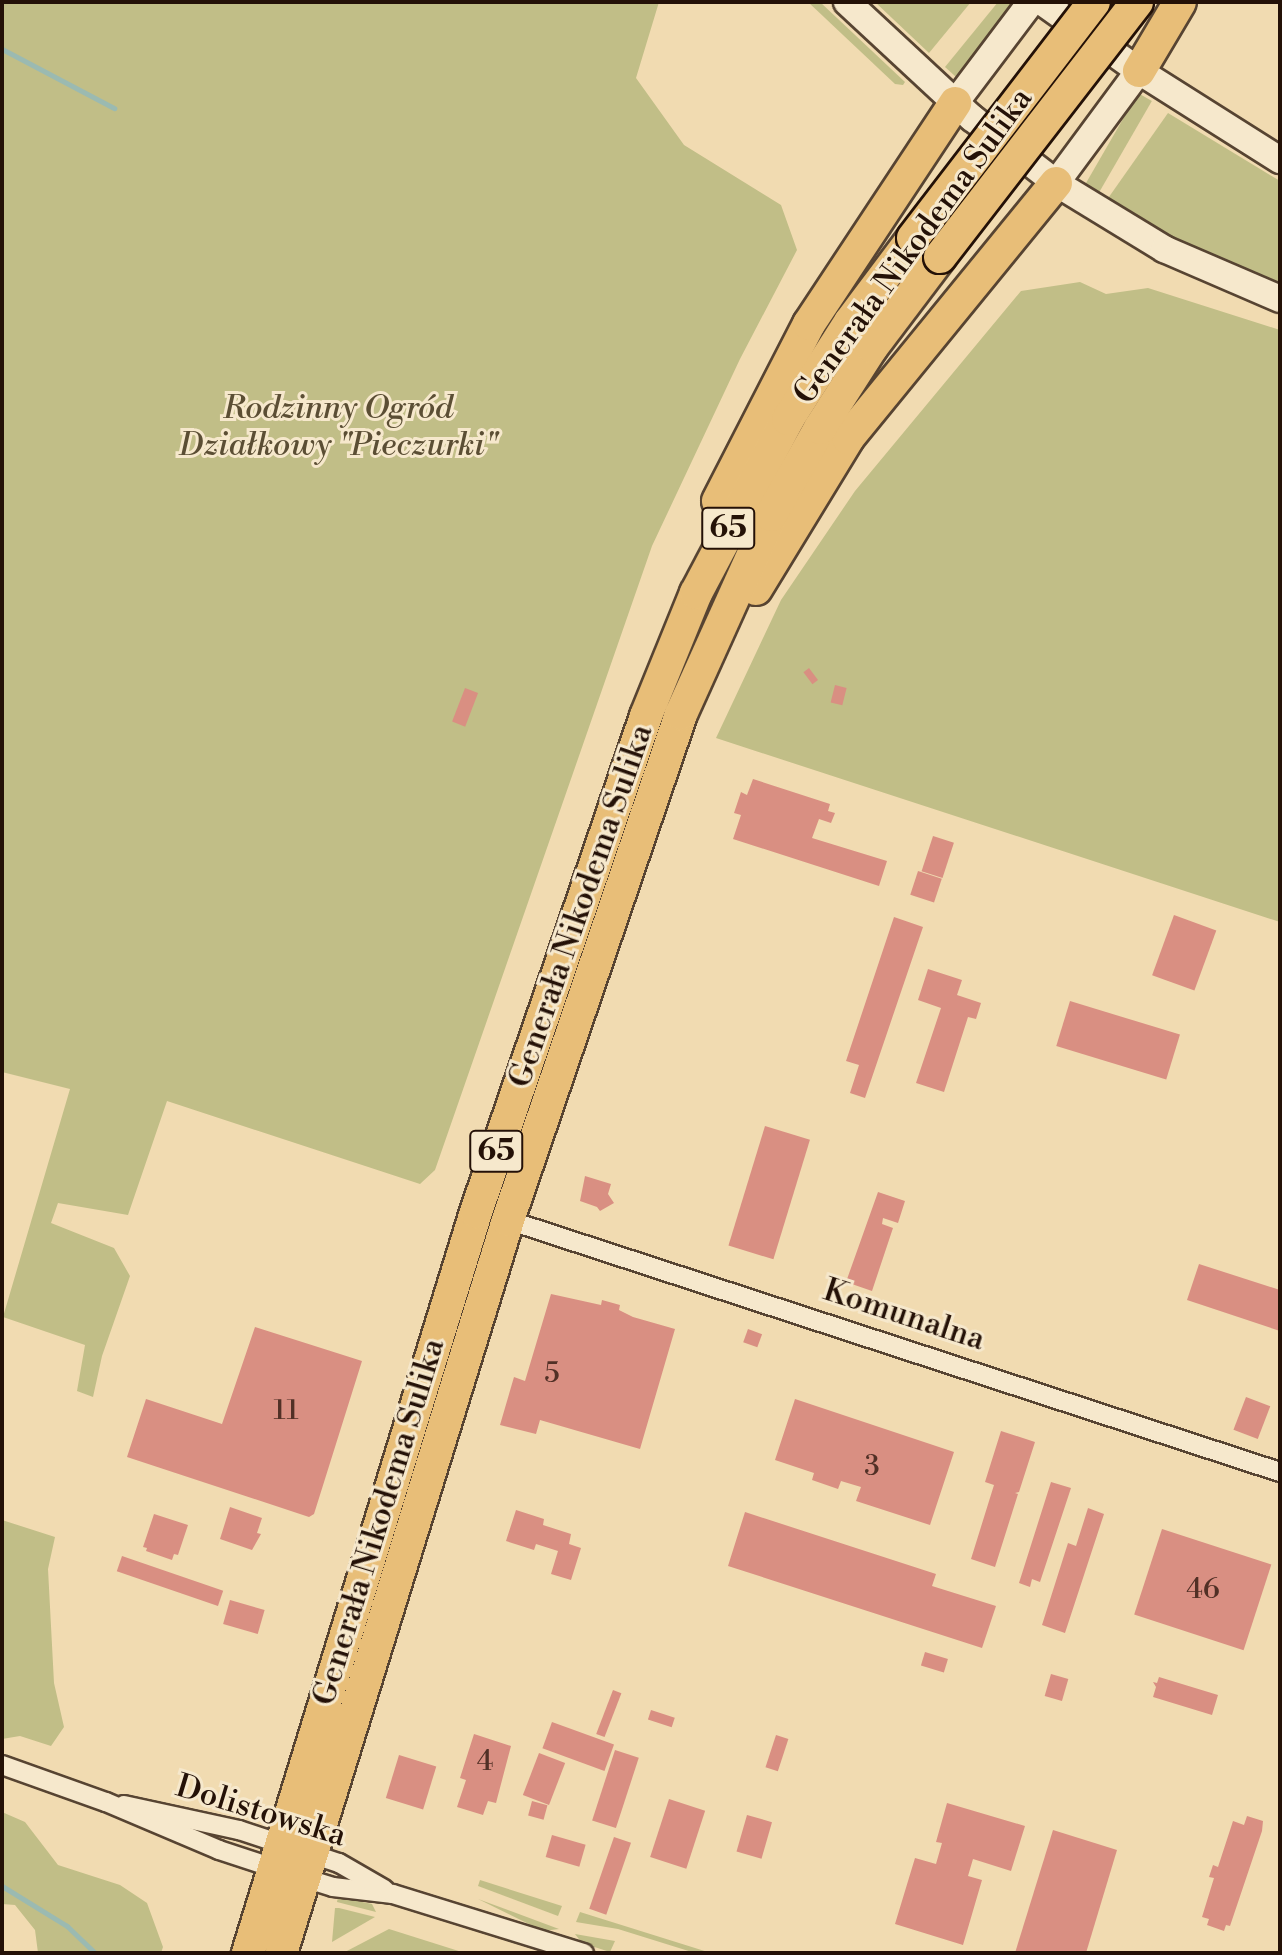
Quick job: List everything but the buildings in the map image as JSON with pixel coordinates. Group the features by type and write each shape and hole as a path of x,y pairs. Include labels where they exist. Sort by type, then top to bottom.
{"highway":[{"name":"Generała Nikodema Sulika","path":"248,1953 471,1226 599,847 671,655 739,506 827,358 913,238 1094,2"},
{"name":"Generała Nikodema Sulika","path":"281,1953 508,1220 654,791 722,616 771,515 820,428 865,359 1137,2"},
{"path":"1139,71 1180,2"},
{"path":"599,847 623,738 684,573 809,324 955,103"},
{"path":"654,791 693,721 751,597 848,438 1056,183"}],"main road":[{"path":"847,2 955,103 1056,183 1164,249 1280,299"},
{"path":"955,103 1031,2"},
{"path":"1042,2 1139,71 1280,160"},
{"path":"1056,183 1139,71"}],"street":[{"name":"Komunalna","path":"508,1220 1280,1472"},
{"name":"Dolistowska","path":"2,1765 106,1802 184,1817 308,1866 333,1887 393,1894 584,1953"}],"green space":[{"name":"Rodzinny Ogród Działkowy \"Pieczurki\"","path":"2,2 659,2 636,78 684,145 781,205 797,250 740,359 652,546 435,1170 420,1184 167,1101 128,1215 58,1203 51,1223 114,1248 130,1276 102,1356 93,1397 77,1391 85,1345 3,1317 70,1089 2,1072"},
{"path":"808,2 820,2 905,82 903,85 895,84"},
{"path":"875,2 971,2 929,53"},
{"path":"998,2 1016,2 956,77 945,67"},
{"path":"1138,93 1152,101 1097,196 1083,188"},
{"path":"1168,113 1280,181 1280,288 1170,239 1104,204"},
{"path":"1080,282 1106,294 1148,288 1280,330 1280,922 716,738 781,600 855,491 1021,291"},
{"path":"2,1520 55,1537 48,1569 54,1683 64,1727 51,1746 20,1736 2,1739"},
{"path":"2,1812 25,1822 58,1865 120,1885 147,1903 163,1947 161,1953 38,1953 35,1930 15,1905 2,1904"},
{"path":"480,1880 562,1906 558,1916 478,1886"},
{"path":"338,1897 372,1904 376,1912 337,1902"},
{"path":"478,1899 559,1929 543,1931"},
{"path":"335,1908 339,1908 375,1917 332,1942"},
{"path":"580,1912 711,1953 695,1953 618,1929 576,1922"},
{"path":"389,1929 465,1953 343,1953"},
{"path":"575,1934 615,1941 610,1952 582,1943"}],"waterway":[{"path":"2,49 114,108"},
{"path":"2,1886 67,1926 95,1953"}]}
